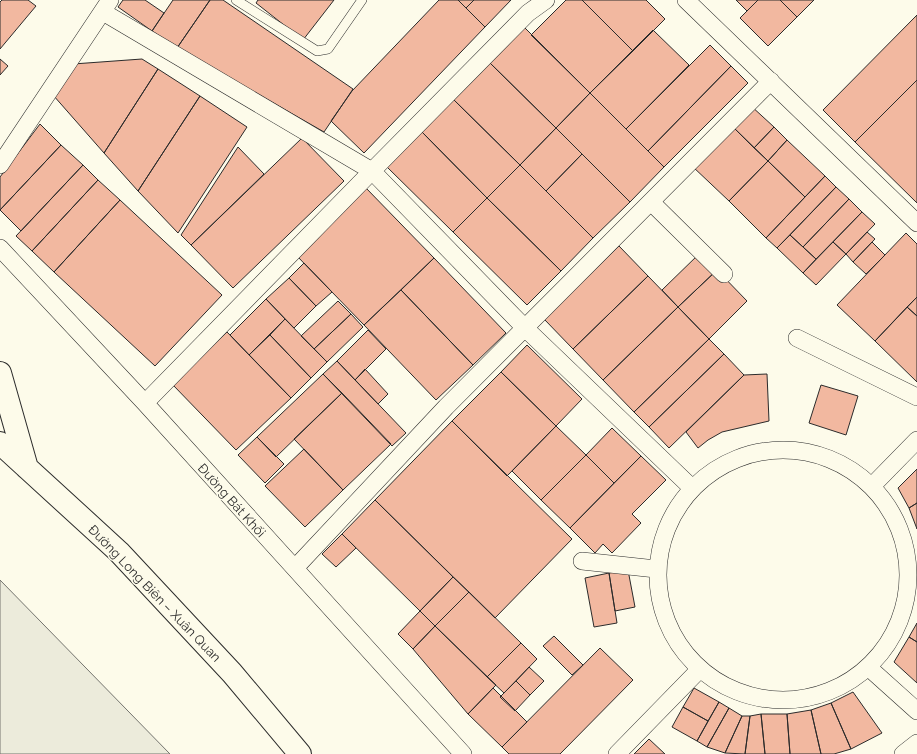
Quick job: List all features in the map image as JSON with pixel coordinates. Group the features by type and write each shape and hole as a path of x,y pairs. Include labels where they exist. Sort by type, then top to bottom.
{"main road":[{"path":"0,373 26,468"},
{"name":"Đường Long Biên – Xuân Quan","path":"0,444 119,552 232,673 300,754"}],"street":[{"path":"144,403 528,13 546,0"},
{"path":"686,0 917,223"},
{"path":"0,165 106,6 372,171 525,328 692,488"},
{"path":"295,568 446,407 771,81"},
{"path":"651,202 724,274"},
{"name":"Đường Bát Khối","path":"0,248 295,568 463,754"},
{"path":"797,338 917,397"},
{"path":"872,486 917,440"},
{"path":"802,450 840,462 872,486 893,512 905,544 909,577 904,610 890,642 868,667 838,688 802,700 765,700 730,690 699,670 674,641 660,607 656,569 664,532 674,512 692,488 730,461 762,451 802,450"},
{"path":"582,561 656,569"},
{"path":"868,667 917,711"},
{"path":"617,754 699,670"},
{"path":"903,754 917,743"}],"lane":[{"path":"236,0 317,51 328,49 362,0"}],"shaded area":[{"path":"0,580 170,754 0,754"}],"building":[{"path":"2,0 28,0 36,6 0,49 0,2"},
{"path":"123,0 145,0 164,13 152,31 118,7"},
{"path":"173,0 210,0 177,48 152,31"},
{"path":"210,0 223,0 353,89 324,132 177,48"},
{"path":"258,0 334,0 303,40 256,3"},
{"path":"439,0 458,0 485,27 364,153 331,121 352,91"},
{"path":"458,0 474,0 466,8"},
{"path":"474,0 511,0 485,27 466,8"},
{"path":"566,0 582,0 633,51 590,93 531,35"},
{"path":"582,0 646,0 665,19 633,51"},
{"path":"736,0 758,0 747,11"},
{"path":"758,0 780,0 797,17 768,46 740,18"},
{"path":"780,0 814,0 797,17"},
{"path":"917,15 917,80 855,142 823,110"},
{"path":"525,28 590,93 556,128 490,63"},
{"path":"653,30 689,65 626,129 590,93"},
{"path":"710,45 731,66 648,151 626,129"},
{"path":"0,59 8,66 0,75"},
{"path":"142,59 158,69 104,153 53,95 73,64"},
{"path":"490,63 556,128 520,165 454,100"},
{"path":"731,66 748,83 664,167 648,151"},
{"path":"158,69 200,96 138,191 104,153"},
{"path":"917,80 917,203 855,142"},
{"path":"590,93 664,167 630,202 556,128"},
{"path":"200,96 247,127 178,233 138,191"},
{"path":"454,100 520,165 487,198 422,132"},
{"path":"750,105 774,127 754,148 731,125"},
{"path":"40,124 61,145 0,210 0,177"},
{"path":"731,125 768,161 729,201 692,166"},
{"path":"774,127 787,140 768,161 754,148"},
{"path":"556,128 582,154 546,191 520,165"},
{"path":"422,132 487,198 453,232 387,167"},
{"path":"302,138 344,181 233,288 191,245"},
{"path":"787,140 825,176 805,197 768,161"},
{"path":"61,145 83,165 21,231 0,210"},
{"path":"238,147 264,174 191,245 181,235"},
{"path":"582,154 630,202 593,238 546,191"},
{"path":"768,161 805,197 766,238 729,201"},
{"path":"83,165 98,180 32,251 16,236"},
{"path":"520,165 593,238 561,271 487,198"},
{"path":"825,176 836,187 777,248 766,238"},
{"path":"98,180 120,200 54,272 32,251"},
{"path":"365,187 434,258 364,325 296,255"},
{"path":"836,187 849,199 803,247 790,235"},
{"path":"487,198 561,271 527,305 453,232"},
{"path":"849,199 862,212 816,259 803,247"},
{"path":"120,200 222,295 155,366 54,272"},
{"path":"862,212 875,224 846,254 833,242"},
{"path":"867,232 875,239 853,262 846,254"},
{"path":"906,233 917,244 917,297 875,341 837,305"},
{"path":"790,235 816,259 803,273 777,248"},
{"path":"833,242 846,254 816,285 803,273"},
{"path":"872,242 885,255 866,274 853,262"},
{"path":"619,246 648,276 573,349 544,319"},
{"path":"700,253 717,270 678,307 662,290"},
{"path":"434,258 506,333 473,365 401,290"},
{"path":"304,263 332,292 316,306 289,278"},
{"path":"717,270 747,301 709,339 678,307"},
{"path":"648,276 678,307 603,380 573,349"},
{"path":"289,278 316,306 294,328 266,299"},
{"path":"401,290 473,365 436,400 364,325"},
{"path":"917,297 917,316 907,307"},
{"path":"266,299 285,319 249,355 230,335"},
{"path":"338,301 351,314 314,349 301,336"},
{"path":"678,307 709,339 634,412 603,380"},
{"path":"907,307 917,316 917,382 875,341"},
{"path":"351,314 363,327 327,362 314,349"},
{"path":"285,319 327,362 311,378 270,335"},
{"path":"368,330 386,349 355,380 337,361"},
{"path":"227,332 291,398 236,450 172,384"},
{"path":"270,335 311,378 291,398 249,355"},
{"path":"709,339 724,354 649,427 634,412"},
{"path":"527,345 582,399 556,426 501,372"},
{"path":"724,354 744,375 669,448 649,427"},
{"path":"337,361 406,433 392,446 323,374"},
{"path":"365,369 388,394 378,404 355,380"},
{"path":"501,372 556,426 507,476 452,421"},
{"path":"323,374 342,393 276,457 257,437"},
{"path":"767,374 769,421 722,432 698,448 686,432 744,375"},
{"path":"821,385 858,396 846,435 809,423"},
{"path":"342,393 391,444 343,490 294,439"},
{"path":"452,421 572,539 495,618 375,500"},
{"path":"556,426 586,455 541,500 512,471"},
{"path":"612,428 641,456 614,483 586,455"},
{"path":"257,437 284,464 265,483 238,455"},
{"path":"304,449 343,490 305,527 265,486"},
{"path":"586,455 614,483 570,528 541,500"},
{"path":"641,456 666,480 632,514 641,523 612,553 603,544 595,553 570,528"},
{"path":"917,469 917,503 909,508 898,488"},
{"path":"375,500 453,577 420,611 342,534"},
{"path":"917,503 917,529 909,508"},
{"path":"342,534 356,548 336,567 322,554"},
{"path":"628,570 635,607 615,611 609,573"},
{"path":"609,573 617,623 594,627 585,578"},
{"path":"453,577 469,592 435,626 420,611"},
{"path":"469,592 521,643 487,677 435,626"},
{"path":"420,611 435,626 413,649 398,634"},
{"path":"917,623 917,642 909,637"},
{"path":"435,626 496,685 468,714 413,649"},
{"path":"554,636 583,665 572,675 543,646"},
{"path":"909,637 917,642 917,683 894,662"},
{"path":"521,643 537,659 504,693 487,677"},
{"path":"600,648 633,680 560,754 509,754 502,747"},
{"path":"529,667 544,681 530,695 516,681"},
{"path":"516,681 530,695 515,711 500,697"},
{"path":"493,688 527,722 502,747 468,714"},
{"path":"694,688 719,702 708,721 683,707"},
{"path":"853,692 882,733 851,749 831,703"},
{"path":"719,702 729,708 707,747 697,741"},
{"path":"831,703 851,749 834,754 821,754 811,710"},
{"path":"683,707 708,721 697,741 672,727"},
{"path":"729,708 742,716 725,753 707,747"},
{"path":"811,710 821,754 790,754 787,714"},
{"path":"761,714 787,714 790,754 765,754"},
{"path":"761,714 765,754 745,754 750,716"},
{"path":"742,716 750,716 745,754 725,753"},
{"path":"649,739 665,754 634,754"}]}
